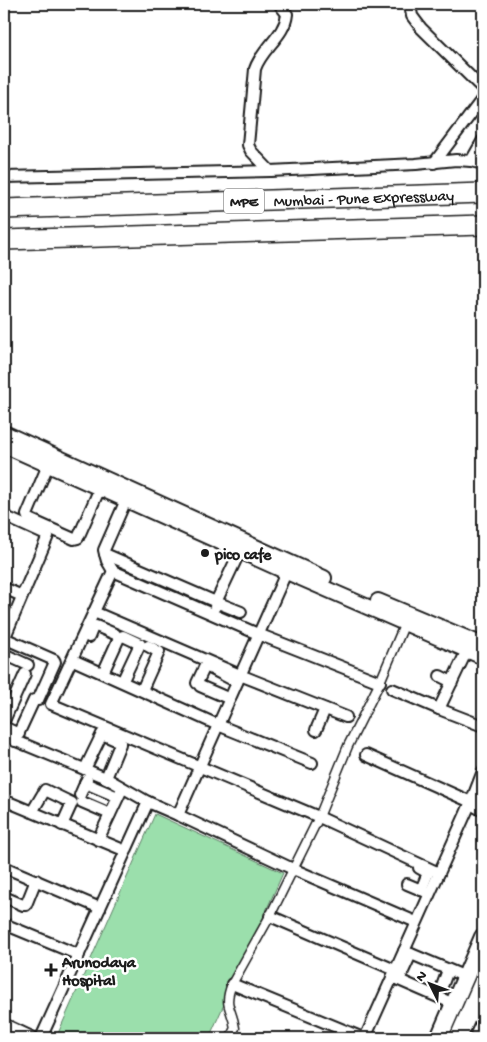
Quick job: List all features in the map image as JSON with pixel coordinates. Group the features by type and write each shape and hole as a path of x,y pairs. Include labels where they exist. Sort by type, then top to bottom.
{"highway":[{"name":"Mumbai - Pune Expressway","path":"4,209 483,193"},
{"name":"Mumbai - Pune Expressway","path":"4,240 483,225"}],"main road":[{"path":"4,433 405,623 474,645"},
{"path":"4,445 240,551 341,585 474,645 483,657"},
{"path":"439,1038 483,937"},
{"path":"458,1038 476,1017 483,981"}],"street":[{"path":"270,171 251,151 248,144 257,61 286,24 287,14 279,4"},
{"path":"410,4 412,16 421,28 483,89"},
{"path":"434,163 483,98"},
{"path":"471,161 483,140"},
{"path":"4,176 270,171 471,161 483,164"},
{"path":"48,464 27,515 30,519 74,539 78,538 100,488"},
{"path":"126,500 104,550 107,562 113,571 258,634 380,682"},
{"path":"4,516 48,536 5,639 4,653 27,670 4,721"},
{"path":"211,614 240,551"},
{"path":"105,554 241,612"},
{"path":"178,815 230,699 232,680 258,634 289,567"},
{"path":"113,571 94,612 84,640 80,656 82,658 104,671 218,725 312,764"},
{"path":"4,588 22,596"},
{"path":"94,612 109,618 159,652 142,689"},
{"path":"104,630 109,618"},
{"path":"230,1038 235,1028 227,996 232,984 270,916 319,818 348,746 380,682 405,623"},
{"path":"115,634 96,626 94,627 72,660 52,704 111,734 199,766 319,818 387,852 439,873"},
{"path":"104,671 120,636 144,641 232,680 346,717"},
{"path":"5,639 55,662 38,700 34,700 17,737"},
{"path":"124,678 144,641"},
{"path":"439,709 452,682 474,645"},
{"path":"72,660 124,678 142,689"},
{"path":"230,699 199,684 205,666 225,674 232,680"},
{"path":"440,676 452,682"},
{"path":"392,689 483,726"},
{"path":"17,692 34,700"},
{"path":"316,730 326,709"},
{"path":"4,727 17,737 107,776 120,793"},
{"path":"107,776 120,742 111,734 102,734 88,768 81,798 110,814"},
{"path":"4,736 17,737"},
{"path":"366,755 471,802"},
{"path":"425,892 439,873 483,778"},
{"path":"483,778 474,806 483,811"},
{"path":"85,783 148,802 416,922"},
{"path":"34,810 45,790 72,803 65,823"},
{"path":"99,837 120,793"},
{"path":"4,807 6,802 34,810 99,837 126,851"},
{"path":"41,1038 148,802"},
{"path":"65,823 74,810"},
{"path":"232,984 364,1038 407,953 425,892 428,873 415,867"},
{"path":"4,868 100,908"},
{"path":"4,897 26,905 36,880"},
{"path":"407,884 425,892"},
{"path":"270,916 454,1004"},
{"path":"4,924 79,955"},
{"path":"407,953 466,977"},
{"path":"441,990 448,970"},
{"path":"4,1024 34,1038"}],"green space":[{"path":"155,814 283,873 209,1038 56,1038"}],"place":[{"name":"pico cafe","path":"205,553"},
{"name":"Arunodaya Hospital","path":"51,970"}]}
